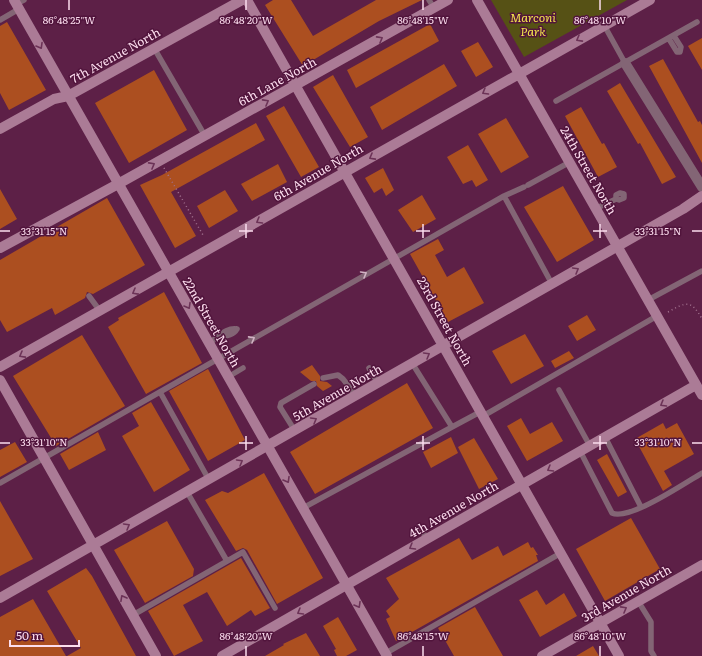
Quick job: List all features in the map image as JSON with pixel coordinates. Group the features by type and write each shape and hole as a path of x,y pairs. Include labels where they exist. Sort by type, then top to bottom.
{"main road":[{"name":"7th Avenue North","path":"0,129 54,99 68,96 242,0"},
{"name":"23rd Street North","path":"247,0 619,656"},
{"name":"6th Lane North","path":"0,248 296,85 432,4 448,0"},
{"name":"24th Street North","path":"477,0 702,395"},
{"name":"6th Avenue North","path":"0,368 650,0"},
{"name":"22nd Street North","path":"18,3 68,96 386,655"},
{"name":"5th Avenue North","path":"0,598 687,207 702,196"},
{"name":"5th Avenue North","path":"687,207 702,201"},
{"path":"0,380 156,656"},
{"name":"4th Avenue North","path":"222,656 696,385"},
{"name":"3rd Avenue North","path":"542,656 702,565"}],"street":[{"path":"625,63 702,187"}],"lane":[{"path":"0,20 18,3"},
{"path":"556,101 697,22"},
{"path":"604,26 625,63"},
{"path":"154,48 205,136"},
{"path":"0,484 394,257 504,196 570,162"},
{"path":"504,196 552,284"},
{"path":"596,208 616,199"},
{"path":"648,300 702,271"},
{"path":"89,296 100,311"},
{"path":"303,508 340,487 481,414 657,316"},
{"path":"209,343 220,336"},
{"path":"412,364 452,428"},
{"path":"228,377 243,368"},
{"path":"369,368 378,383"},
{"path":"323,378 331,375 338,375 356,396"},
{"path":"295,431 280,407 280,403 314,384"},
{"path":"559,390 590,446"},
{"path":"160,392 209,480"},
{"path":"605,437 641,508"},
{"path":"580,451 612,513 622,515 641,508 702,473"},
{"path":"188,492 227,561"},
{"path":"419,526 427,539"},
{"path":"133,615 243,552 275,608"},
{"path":"386,655 561,553"},
{"path":"638,601 651,622 651,651 654,656"}],"path":[{"path":"164,168 203,236"},
{"path":"668,312 684,304 690,304 696,308 702,319"}],"green space":[{"name":"Marconi Park","path":"491,0 627,0 524,57"}],"building":[{"path":"273,0 291,0 313,36 376,0 422,0 379,21 303,66 265,5"},
{"path":"7,22 46,90 9,110 0,93 0,26"},
{"path":"430,24 439,41 356,88 347,70"},
{"path":"702,38 702,70 688,46"},
{"path":"478,42 493,67 476,77 461,51"},
{"path":"663,59 698,122 700,121 702,125 702,163 649,66"},
{"path":"444,64 457,86 382,130 370,107"},
{"path":"154,70 187,130 129,163 95,103"},
{"path":"333,75 368,137 350,147 313,87"},
{"path":"620,83 676,177 662,184 640,143 638,144 607,91"},
{"path":"284,106 319,167 301,177 266,116"},
{"path":"581,107 602,144 604,143 617,167 598,177 565,116"},
{"path":"506,118 529,157 501,173 478,134"},
{"path":"256,123 265,140 171,192 196,236 175,248 140,185 162,175"},
{"path":"468,145 488,180 476,187 472,180 463,184 447,157"},
{"path":"278,164 287,182 252,201 241,184"},
{"path":"383,168 394,190 386,196 382,188 374,193 365,178"},
{"path":"563,186 594,240 557,262 524,207"},
{"path":"0,189 17,219 0,229"},
{"path":"225,190 238,211 209,228 197,206"},
{"path":"422,195 436,219 413,232 398,210"},
{"path":"107,198 145,265 93,294 87,292 85,298 55,315 52,308 7,332 0,320 0,260"},
{"path":"438,239 444,250 435,255 447,277 464,267 484,303 448,322 410,254"},
{"path":"164,292 202,363 146,394 108,327 119,320 118,318"},
{"path":"587,315 596,330 577,341 568,326"},
{"path":"525,334 544,366 511,384 492,351"},
{"path":"82,335 125,406 56,446 13,376"},
{"path":"569,351 574,358 555,368 551,361"},
{"path":"312,365 320,376 320,381 327,382 332,386 323,391 317,386 316,381 311,381 300,372"},
{"path":"208,369 245,440 208,461 169,391"},
{"path":"407,383 433,428 315,494 290,452"},
{"path":"151,402 190,470 154,492 122,436 139,426 132,413"},
{"path":"521,418 530,434 552,422 563,441 527,461 507,426"},
{"path":"663,423 666,429 677,423 694,454 664,471 672,485 663,491 635,439"},
{"path":"98,432 106,450 69,470 60,454"},
{"path":"451,437 458,453 431,468 423,452"},
{"path":"474,438 498,479 479,489 458,447"},
{"path":"15,442 27,462 0,477 0,450"},
{"path":"607,454 627,492 618,497 597,460"},
{"path":"264,473 323,578 277,604 247,550 243,548 236,551 205,500 222,491 228,493"},
{"path":"0,501 33,559 0,576"},
{"path":"631,518 660,569 605,601 576,549"},
{"path":"167,521 194,569 193,576 145,603 114,550"},
{"path":"459,538 472,560 498,546 503,556 528,542 531,548 533,547 538,555 536,555 538,561 396,641 386,619 390,617 386,611 399,599 386,578"},
{"path":"241,558 270,608 255,616 251,610 227,626 207,592 183,605 203,641 174,656 148,611"},
{"path":"86,568 92,576 136,656 67,656 81,648 47,591"},
{"path":"537,590 546,605 564,593 577,616 540,637 519,600"},
{"path":"33,599 66,656 0,656 0,617"},
{"path":"475,607 503,656 454,656 438,628"},
{"path":"338,617 357,650 346,656 337,656 334,650 336,649 323,626"},
{"path":"306,633 320,656 265,656 284,645 283,644"},
{"path":"593,646 599,656 576,656"}]}
